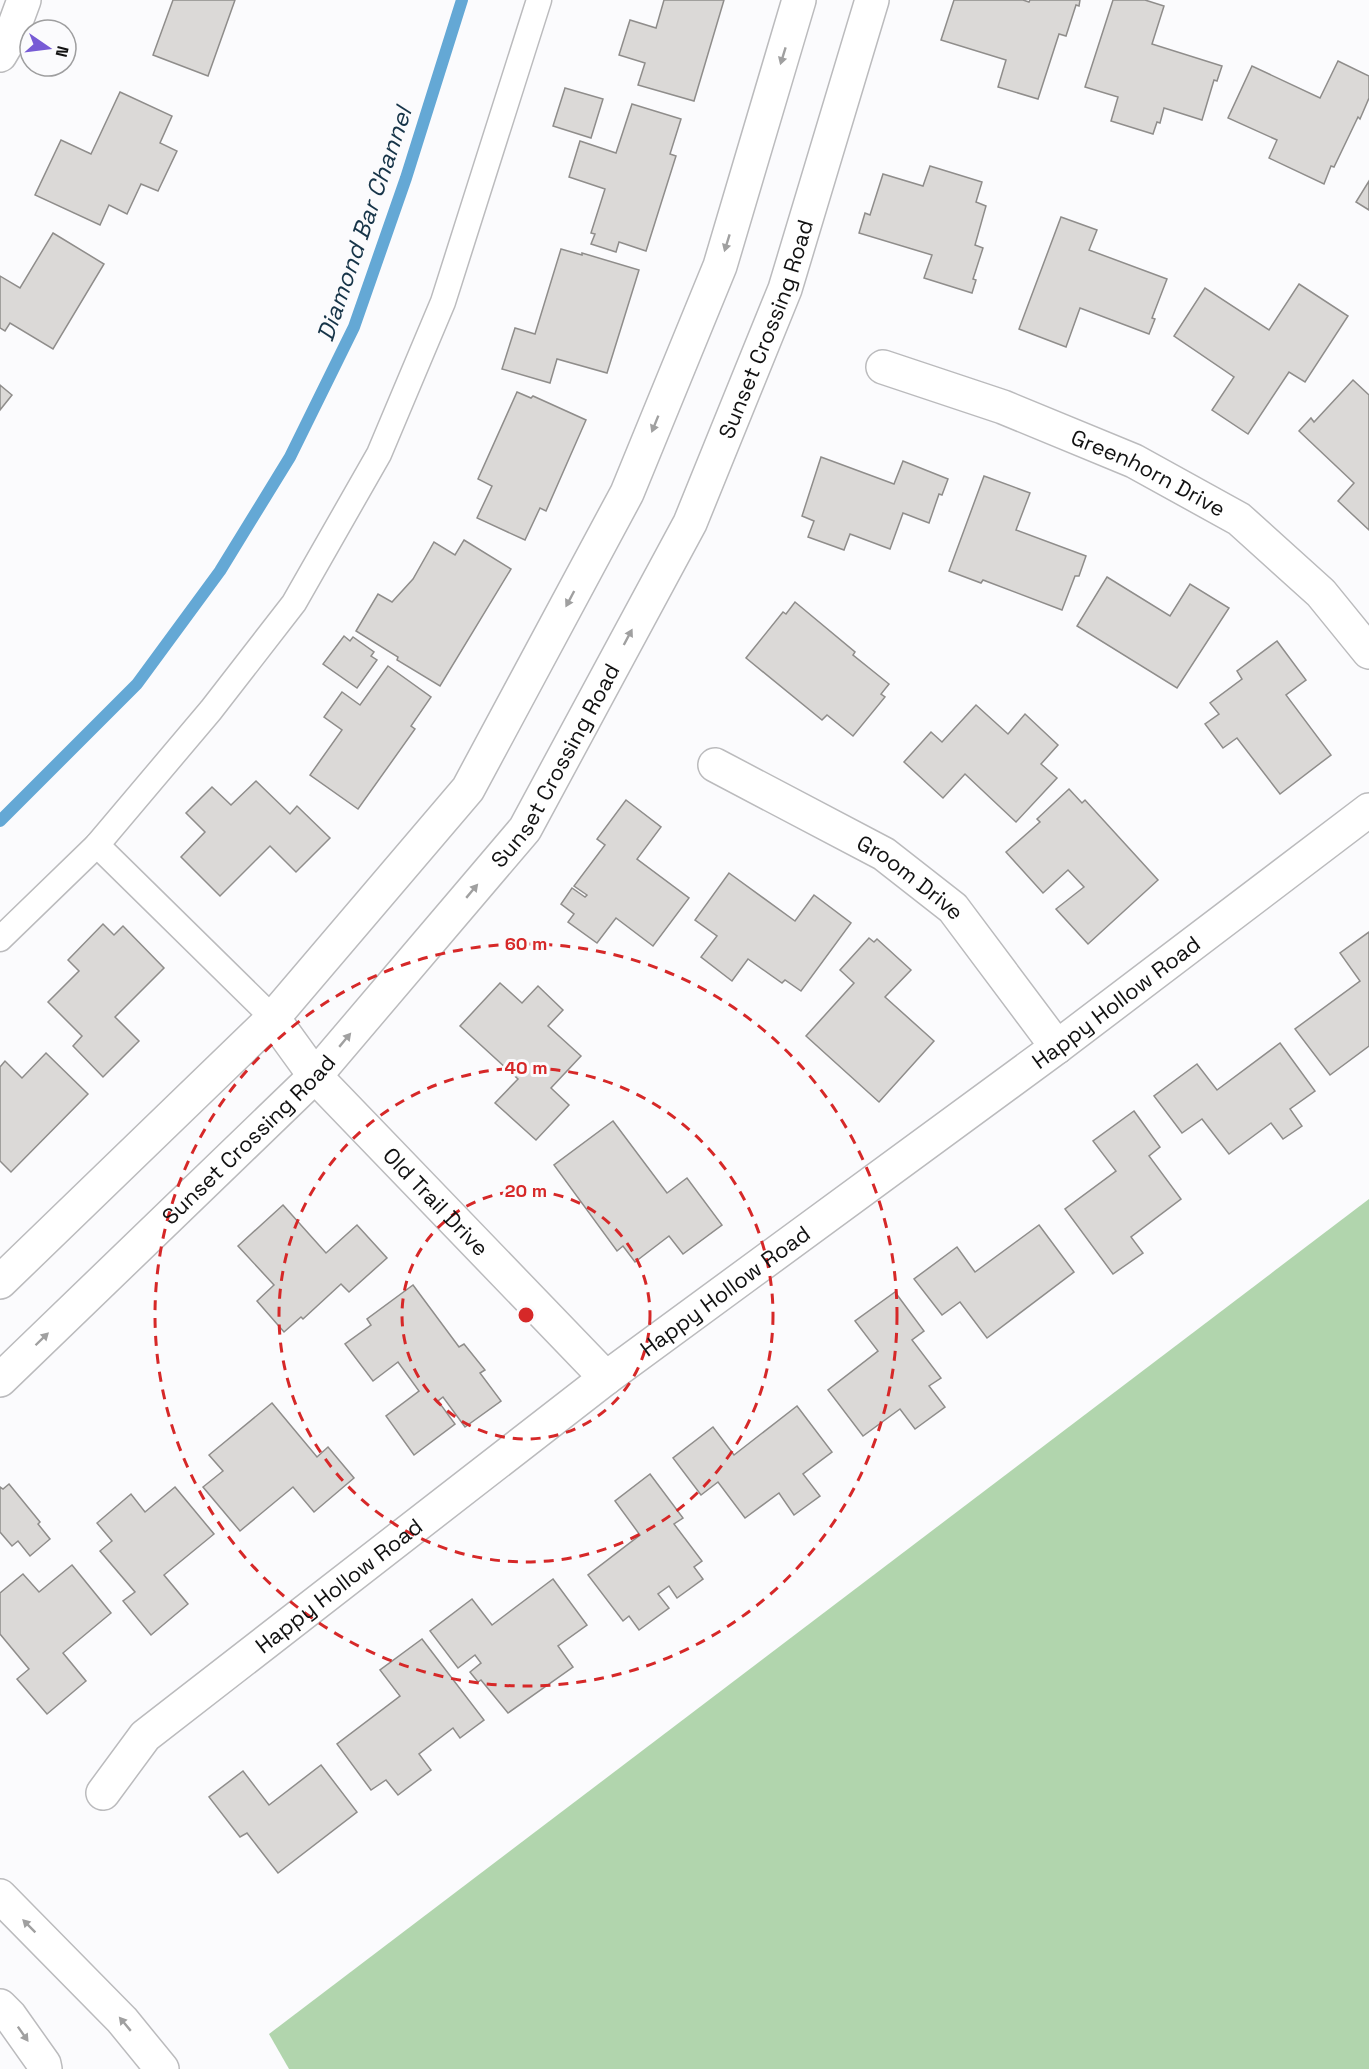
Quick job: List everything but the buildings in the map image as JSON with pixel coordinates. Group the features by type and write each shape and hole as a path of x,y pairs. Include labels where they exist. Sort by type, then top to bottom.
{"main road":[{"path":"0,55 10,38 24,0"},
{"path":"0,1282 273,1018 468,789 627,493 720,266 799,0"},
{"name":"Sunset Crossing Road","path":"0,1380 315,1076 525,829 690,523 785,289 872,0"},
{"name":"Greenhorn Drive","path":"883,367 1003,407 1134,461 1239,519 1321,593 1369,652"},
{"name":"Groom Drive","path":"715,765 884,854 953,908 1057,1047"},
{"name":"Happy Hollow Road","path":"103,1793 145,1736 606,1378 1057,1047 1369,810"},
{"name":"Old Trail Drive","path":"273,1018 315,1076 606,1378"},
{"path":"0,1896 122,2020 162,2069"},
{"path":"0,2006 10,2016 44,2064 45,2069"}],"lane":[{"path":"0,939 98,845 211,710 294,603 379,454 443,302 539,0"},
{"path":"98,845 273,1018"}],"green space":[{"path":"1369,1199 1369,2069 289,2069 269,2034"}],"waterway":[{"name":"Diamond Bar Channel","path":"0,821 137,684 220,571 290,457 354,327 406,178 462,0"}]}
